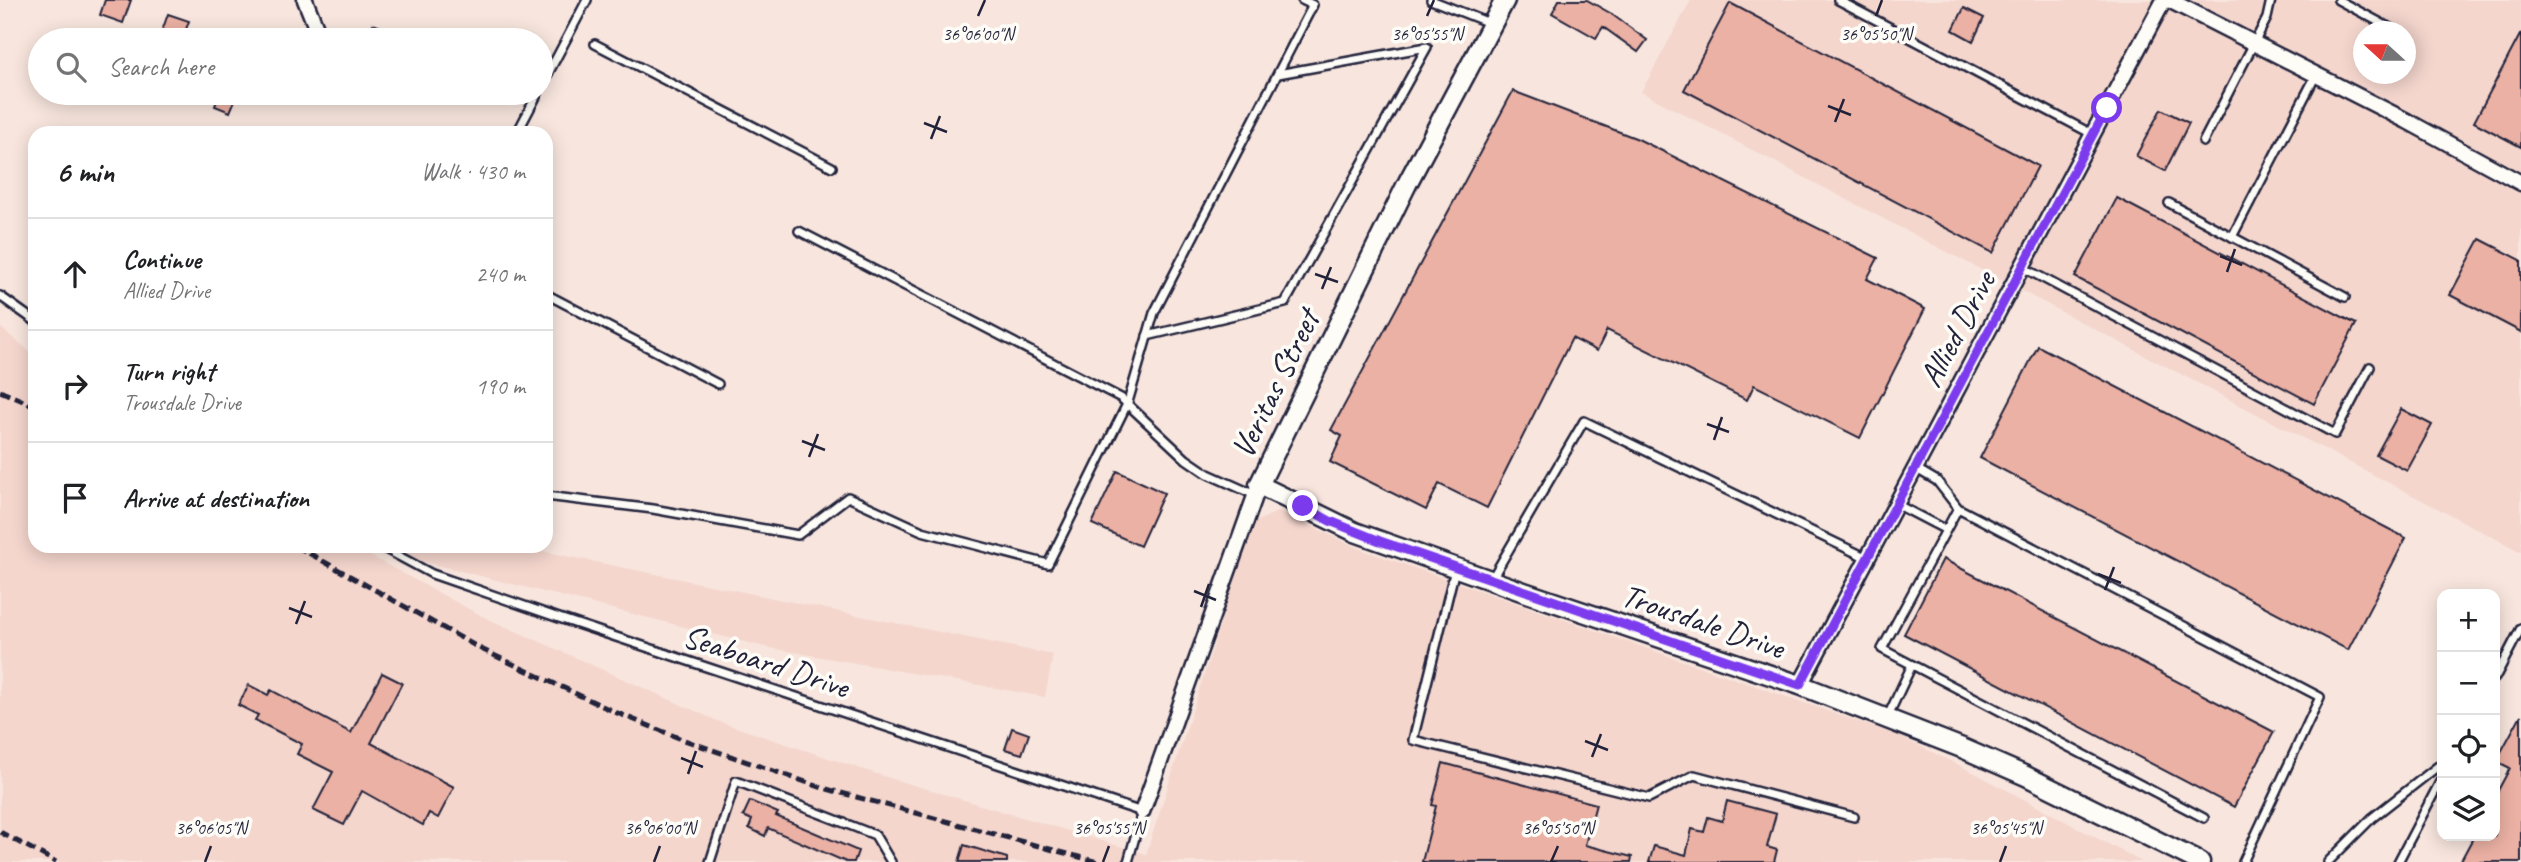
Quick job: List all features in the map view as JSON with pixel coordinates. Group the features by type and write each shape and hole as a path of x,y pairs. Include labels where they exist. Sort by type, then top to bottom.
{"street":[{"path":"305,0 316,28"},
{"name":"Veritas Street","path":"1142,812 1257,490 1408,182 1505,0"},
{"name":"Allied Drive","path":"1800,685 2164,0"},
{"path":"2169,0 2521,183"},
{"name":"Trousdale Drive","path":"1257,490 1355,532 1800,685 1886,718 1994,761 2200,862"}],"lane":[{"path":"553,64 587,0"},
{"path":"553,497 653,509 798,535 848,496 922,531 1048,564 1128,402 1154,313 1313,5 1302,0"},
{"path":"1431,0 1492,24"},
{"path":"1839,0 2093,135"},
{"path":"2203,142 2267,18 2271,0"},
{"path":"2338,0 2377,21"},
{"path":"596,44 832,167"},
{"path":"1147,336 1285,303 1427,47 1278,74"},
{"path":"2232,237 2316,75"},
{"path":"521,126 532,105"},
{"path":"2169,203 2345,297"},
{"path":"799,231 1128,402 1186,459 1208,474 1257,490"},
{"path":"2022,267 2335,434 2370,367"},
{"path":"0,296 28,316"},
{"path":"553,298 718,384"},
{"path":"1491,580 1584,421 1867,558"},
{"path":"1916,468 1937,481 1958,508 2320,697 2243,862"},
{"path":"1896,504 1946,530"},
{"path":"1958,508 1882,649 2204,818"},
{"name":"Seaboard Drive","path":"393,553 432,573 536,610 1142,812"},
{"path":"1455,568 1413,740 1649,798 1694,775 1854,817"},
{"path":"2500,668 2521,628"},
{"path":"1886,718 1912,665"},
{"path":"2328,862 2372,818 2437,768"},
{"path":"710,862 736,781 875,835 891,862"},
{"path":"2398,862 2437,788"},
{"path":"1128,862 1142,812"}],"shaded area":[{"path":"1691,0 2521,0 2521,552 1641,92"},
{"path":"0,327 28,350 28,553 365,553 482,616 720,722 883,776 1146,854 1253,523 1279,511 1360,549 1897,735 2142,862 0,862"},
{"path":"388,553 551,553 1053,655 1045,697 765,647"}],"building":[{"path":"105,0 131,0 123,23 100,15"},
{"path":"1559,0 1587,0 1647,40 1638,52 1603,27 1596,38 1552,13"},
{"path":"1730,3 2038,166 1993,253 1684,90"},
{"path":"1964,8 1984,18 1973,41 1953,30"},
{"path":"168,14 189,21 186,28 163,28"},
{"path":"2521,33 2521,147 2474,122"},
{"path":"1513,91 1638,139 1878,258 1867,279 1925,309 1860,438 1754,385 1747,400 1607,330 1597,351 1572,338 1487,508 1439,484 1426,510 1330,462 1342,436 1331,430"},
{"path":"215,105 233,105 230,112"},
{"path":"2161,109 2189,123 2165,171 2136,156"},
{"path":"2117,198 2356,324 2314,404 2075,277"},
{"path":"2480,239 2521,260 2521,332 2450,295"},
{"path":"2038,346 2406,538 2348,650 1980,458"},
{"path":"2401,409 2432,425 2407,471 2376,455"},
{"path":"1117,471 1164,493 1140,546 1092,524"},
{"path":"1943,559 2274,732 2234,807 1904,634"},
{"path":"382,673 402,683 371,743 454,787 438,818 429,813 423,825 362,791 344,825 313,810 333,772 297,754 302,744 255,720 258,715 238,705 249,685 268,695 271,690 351,733"},
{"path":"2521,715 2521,862 2460,862 2471,841 2500,841 2500,787 2510,768 2500,763 2500,754"},
{"path":"1012,728 1029,734 1022,754 1005,749"},
{"path":"1443,763 1596,804 1585,845 1632,857 1631,862 1422,862"},
{"path":"750,801 778,813 776,816 858,851 854,862 846,862 768,828 765,836 749,828 752,820 743,816"},
{"path":"1727,801 1776,814 1767,847 1777,850 1774,862 1649,862 1654,846 1686,855 1692,829 1704,832 1708,817 1722,821"},
{"path":"964,845 1007,858 1007,862 959,862"}],"railway":[{"path":"0,391 28,403"},
{"path":"309,553 481,649 615,712 684,740 823,788 1098,862"},
{"path":"0,832 56,862"}],"route":[{"path":"1303,506 1355,532 1800,685 2107,108"}]}
